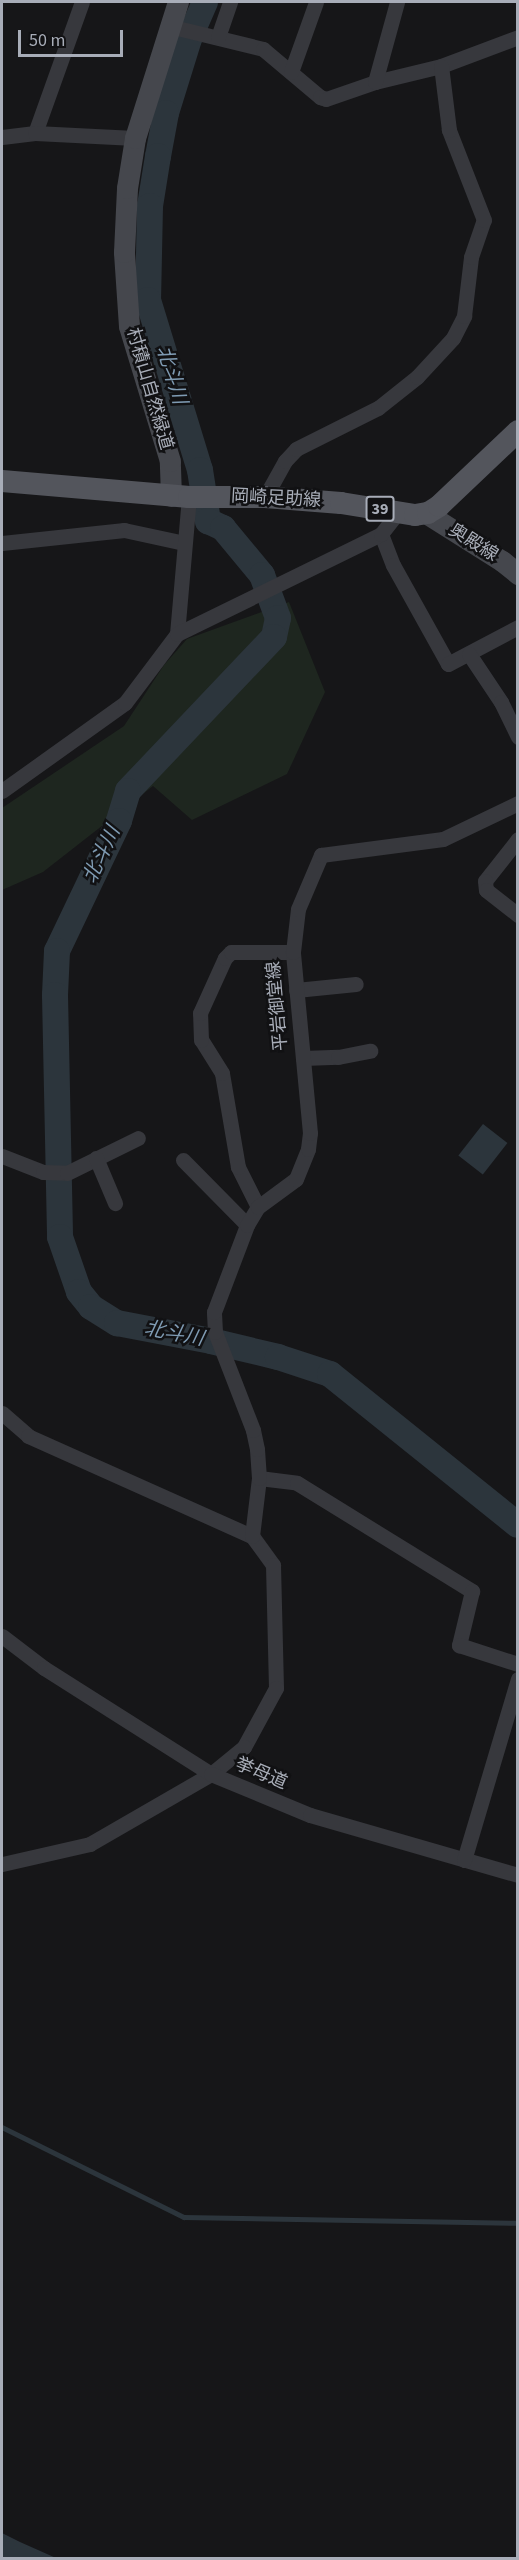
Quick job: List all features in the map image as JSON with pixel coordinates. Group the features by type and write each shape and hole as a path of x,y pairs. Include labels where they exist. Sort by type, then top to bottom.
{"main road":[{"path":"426,513 440,506 518,431"},
{"name":"岡崎足助線","path":"2,482 192,497 265,497 341,503 415,515 426,513"}],"street":[{"path":"35,133 82,2"},
{"name":"村積山自然緑道","path":"178,2 173,27 135,138 128,188 124,252 129,326 170,461 192,497"},
{"path":"212,36 230,2"},
{"path":"291,72 316,2"},
{"path":"375,82 398,2"},
{"path":"173,27 263,49 326,99 375,82 441,66 518,37"},
{"path":"265,497 285,461 296,449 378,408 417,377 453,338 464,316 471,257 484,220 449,130 441,66"},
{"path":"2,137 35,133 135,138"},
{"path":"177,633 184,543 192,497"},
{"path":"2,791 125,703 177,633 381,534 398,512"},
{"name":"奥殿線","path":"426,513 512,564"},
{"path":"2,543 124,530 184,543"},
{"path":"381,534 393,565 445,661 450,664 518,627"},
{"path":"469,654 501,702 518,737"},
{"name":"平岩御堂線","path":"260,1478 253,1430 215,1332 214,1312 247,1226 258,1207 296,1179 308,1149 310,1133 292,952 298,909 321,855 443,839 518,803"},
{"path":"517,840 485,881 486,890 518,915"},
{"path":"258,1207 238,1167 222,1073 201,1040 200,1013 225,958 231,952 292,952"},
{"path":"296,990 356,984"},
{"path":"303,1058 338,1057 370,1051"},
{"path":"2,1156 43,1172 67,1173 138,1138"},
{"path":"96,1158 115,1203"},
{"path":"183,1160 247,1226"},
{"path":"2,1413 28,1436 252,1536 273,1564 276,1688 244,1747 211,1774 44,1668 2,1636"},
{"path":"252,1536 260,1478 297,1484 472,1592 459,1645 518,1664"},
{"path":"464,1860 518,1679"},
{"name":"挙母道","path":"2,1864 90,1844 211,1774 310,1815 518,1875"}],"shaded area":[{"path":"289,602 325,692 287,774 192,820 153,786 43,872 2,890 2,808 124,726 164,665 187,639"},
{"path":"483,1124 507,1143 483,1175 458,1156"},
{"path":"2,2533 20,2542 56,2558 2,2558"}],"waterway":[{"name":"北斗川","path":"205,2 189,39 166,113 150,206 148,300 200,470 208,521 223,528 262,575 278,618 274,637 128,791 119,821 57,951 55,995 60,1237 79,1292 91,1307 117,1323 211,1341 278,1357 330,1374 518,1525"},
{"path":"2,2127 184,2217 518,2223"}]}
